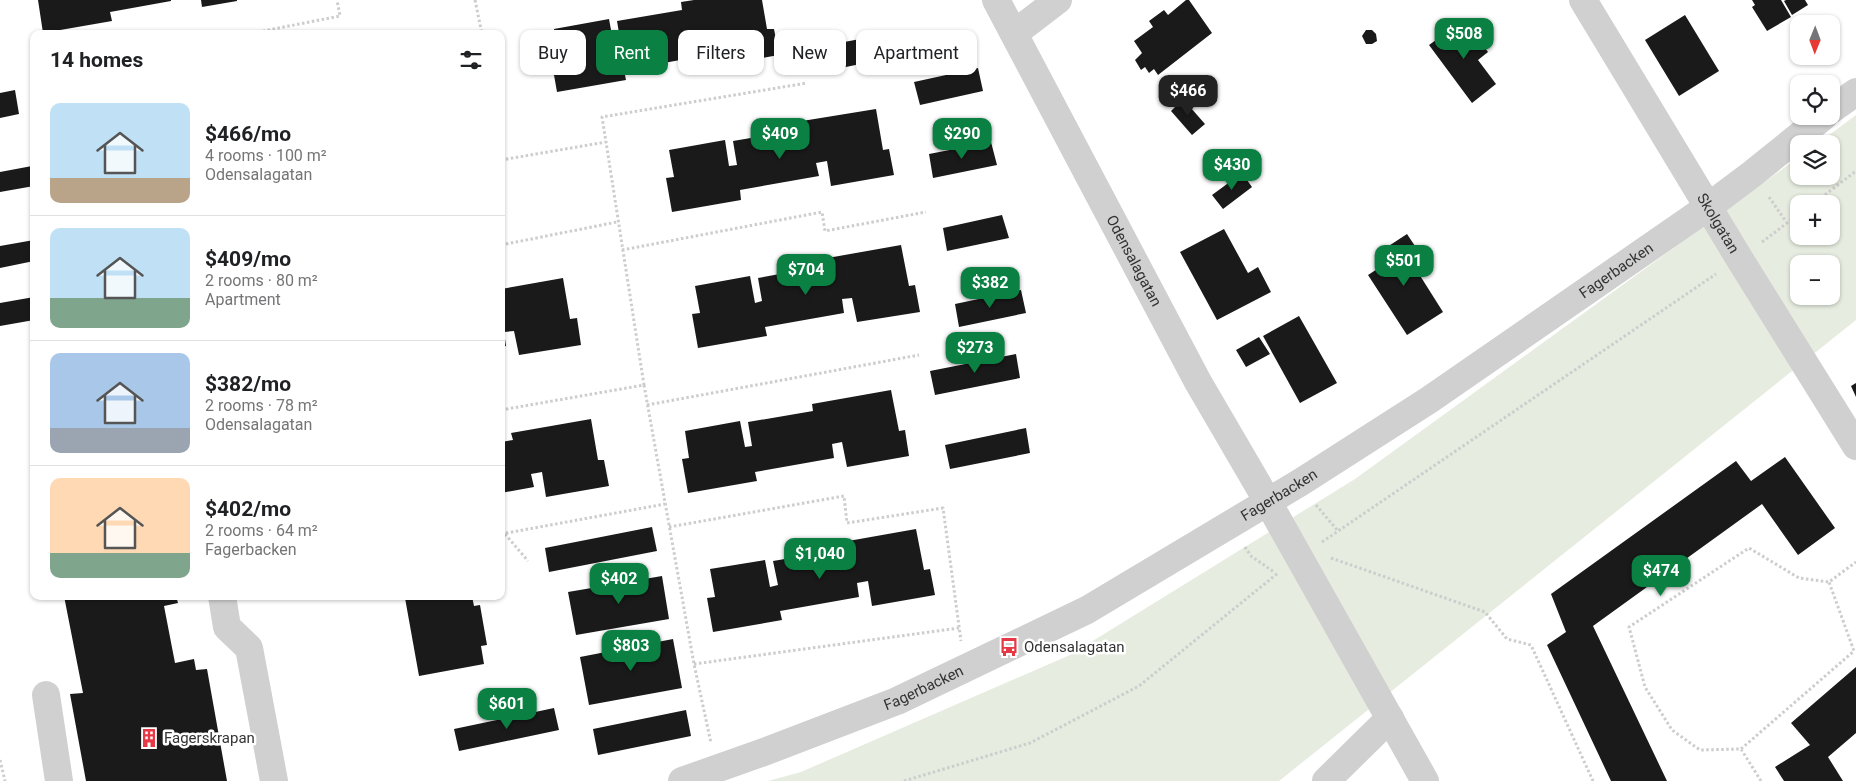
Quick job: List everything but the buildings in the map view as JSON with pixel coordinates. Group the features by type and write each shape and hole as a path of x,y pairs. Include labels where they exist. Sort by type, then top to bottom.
{"street":[{"name":"Odensalagatan","path":"996,0 1198,382 1268,502 1304,554 1425,781"},
{"path":"1015,33 1058,0"},
{"name":"Skolgatan","path":"1583,0 1739,258 1856,446"},
{"path":"1840,104 1856,92"},
{"name":"Fagerbacken","path":"682,781 714,776 897,702 1086,610 1268,502 1429,400 1708,207 1813,125"},
{"path":"223,600 227,627 249,648 274,781"},
{"path":"46,695 59,781"},
{"path":"1326,781 1390,718"}],"path":[{"path":"268,30 340,16 337,0"},
{"path":"475,0 481,30"},
{"path":"714,776 711,738 694,664 647,405 602,117 807,83"},
{"path":"505,159 606,142"},
{"path":"1824,195 1856,171"},
{"path":"622,250 822,212 825,231 926,212"},
{"path":"904,781 1030,743 1139,686 1304,554 1739,258 1790,221"},
{"path":"505,244 617,222"},
{"path":"647,405 919,355"},
{"path":"505,409 644,385"},
{"path":"670,527 844,496 847,523 943,508 965,668"},
{"path":"505,534 665,504"},
{"path":"505,536 528,561"},
{"path":"1829,582 1854,651 1740,749 1700,750 1672,730 1645,688 1629,627 1749,548 1799,578 1829,582 1856,562"},
{"path":"1304,554 1485,612 1507,639 1530,645 1593,781"},
{"path":"694,664 959,628"},
{"path":"1740,749 1761,781"},
{"path":"0,760 5,781"}],"shaded area":[{"path":"1856,115 1856,320 1279,781 768,781 801,772 1070,655 1355,479 1790,164 1790,185 1840,185 1840,135 1829,135"}],"place":[{"name":"Odensalagatan","path":"1009,647"},
{"name":"Fagerskrapan","path":"149,738"}]}
